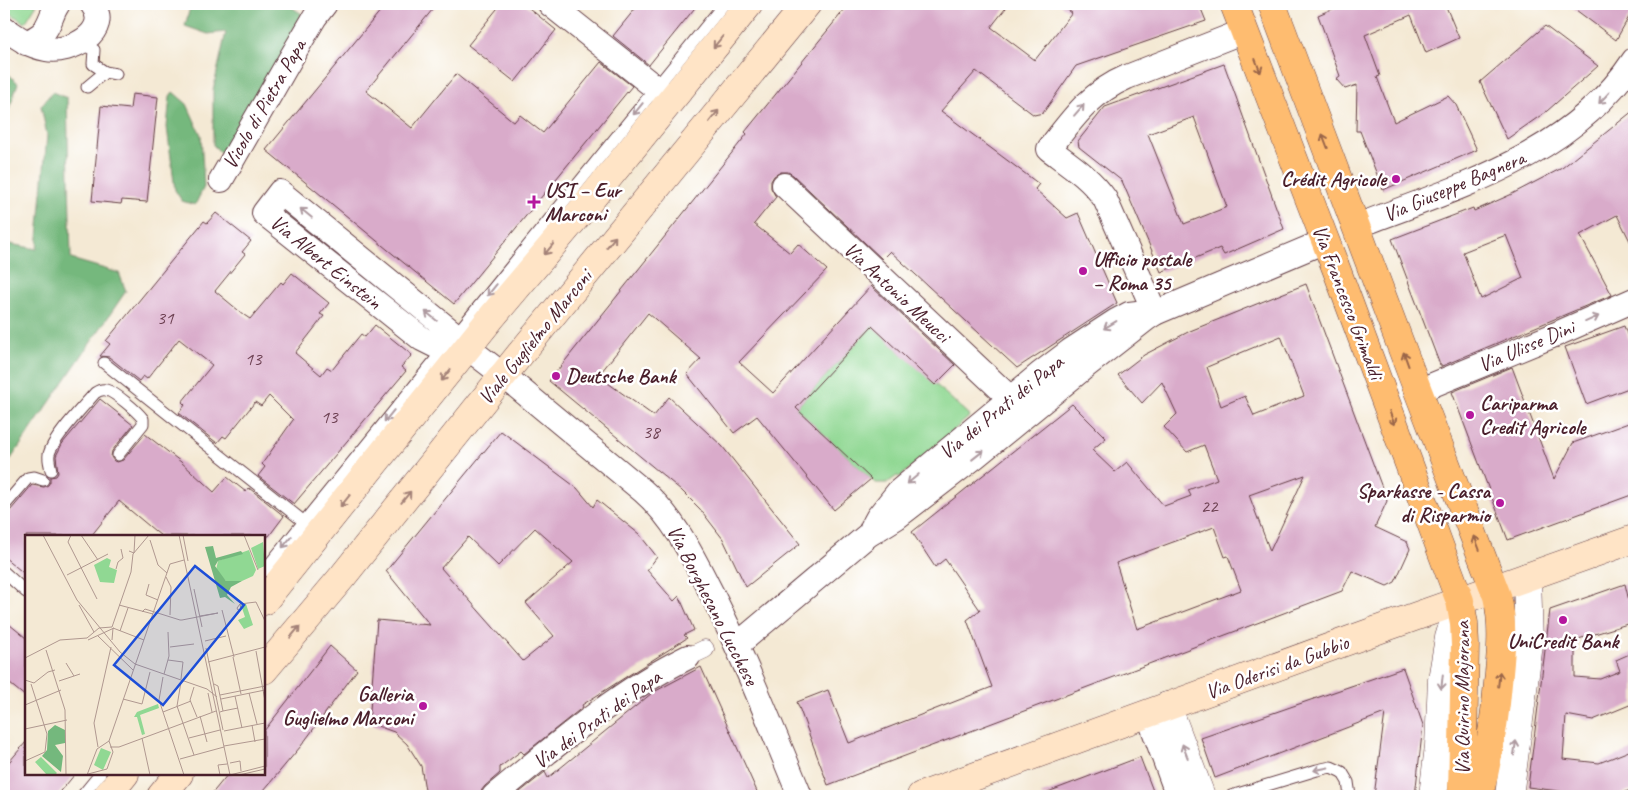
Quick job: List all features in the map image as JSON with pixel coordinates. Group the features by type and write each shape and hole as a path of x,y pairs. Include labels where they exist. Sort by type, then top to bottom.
{"main road":[{"name":"Viale Guglielmo Marconi","path":"265,601 455,343 664,93 749,4"},
{"name":"Viale Guglielmo Marconi","path":"265,669 343,576 504,375 807,4"},
{"name":"Via Francesco Grimaldi","path":"1234,4 1460,601"},
{"name":"Via Francesco Grimaldi","path":"1277,5 1418,391 1494,588"},
{"name":"Via Oderisi da Gubbio","path":"921,796 1634,539"},
{"name":"Via Quirino Majorana","path":"1480,796 1492,732 1502,641 1500,606 1494,588"},
{"name":"Via Quirino Majorana","path":"1460,601 1465,645 1462,796"},
{"path":"107,796 124,775"},
{"path":"161,796 178,775"}],"street":[{"path":"26,43 41,35 47,28 53,10 58,4"},
{"path":"4,28 26,43 46,49 59,50 80,43 92,34 97,21 97,11 92,4"},
{"name":"Vicolo di Pietra Papa","path":"221,180 314,17 325,4"},
{"path":"550,4 664,93"},
{"path":"1155,313 1109,207 1099,191 1085,176 1049,149 1081,108 1104,88 1127,76 1244,31"},
{"name":"Via Giuseppe Bagnera","path":"1357,226 1480,179 1533,153 1568,130 1593,109 1634,60"},
{"name":"Via Antonio Meucci","path":"784,185 1010,398"},
{"name":"Via Albert Einstein","path":"280,192 455,343 438,347 422,339 264,213 280,192"},
{"name":"Via dei Prati dei Papa","path":"737,645 868,535 912,505 1155,313 1325,241"},
{"name":"Via Ulisse Dini","path":"1418,391 1634,300"},
{"name":"Via dei Prati dei Papa","path":"868,535 878,517 898,492 1010,398 1070,351 1116,321 1136,313 1155,313"},
{"name":"Via Borghesano Lucchese","path":"455,343 504,375 643,490 662,509 691,554 737,645 800,796"},
{"path":"1509,796 1529,644 1527,577"},
{"path":"1433,796 1439,746 1442,680 1449,638 1460,601"},
{"name":"Via dei Prati dei Papa","path":"494,796 625,694 658,672 697,653"},
{"path":"1158,710 1178,796"},
{"path":"1158,710 1201,796"}],"lane":[{"name":"Viale Guglielmo Marconi","path":"664,93 724,4"},
{"path":"80,43 94,50 94,64 111,73 86,87"},
{"name":"Viale Guglielmo Marconi","path":"265,570 303,521 455,343"},
{"path":"104,363 303,521"},
{"path":"51,470 48,462 54,442 95,393 100,390 105,389 112,392 143,419 143,424 118,455"},
{"path":"4,506 28,478 34,477 43,480"},
{"path":"4,572 25,591"},
{"path":"1231,796 1331,767 1342,772 1348,782 1350,796"},
{"path":"82,796 99,775"}],"green space":[{"path":"4,4 37,4 25,23 4,9"},
{"path":"191,4 287,4 302,14 249,121 224,156 213,145 213,90 226,32 208,34 185,26"},
{"path":"4,70 18,83 4,124"},
{"path":"52,92 67,98 71,259 119,273 126,291 4,469 4,243 37,249 47,135 41,106"},
{"path":"173,92 187,104 201,135 204,187 195,205 182,201 175,190 167,127 170,96"},
{"path":"872,326 970,416 900,477 897,476 887,483 875,483 796,408"}],"building":[{"path":"386,4 437,4 366,91 412,128 456,74 514,122 520,115 543,133 601,62 632,86 454,304 266,150"},
{"path":"501,4 524,4 556,30 515,82 468,45"},
{"path":"639,4 698,4 649,65 613,36"},
{"path":"849,4 1009,4 991,27 1035,60 1072,13 1059,4 1199,4 1206,21 1076,66 1043,113 1034,115 976,71 941,111 1039,184 1035,189 1067,218 1078,213 1117,303 1017,368 890,251 882,259 793,175 788,172 781,172 774,176 771,181 771,188 776,197 754,224 790,253 798,244 827,270 739,362 773,393 871,286 955,365 935,385 872,326 796,408 871,479 834,510 757,416 734,433 687,374 701,359 648,313 598,376 654,416 669,397 722,446 800,544 746,587 723,539 700,509 681,490 549,381 747,134 745,132"},
{"path":"1344,4 1445,4 1459,38 1426,53 1411,15 1365,35 1380,76 1377,77 1394,122 1448,96 1456,105 1477,150 1383,190 1360,131 1356,131 1357,85 1345,89 1336,79 1340,76 1318,15"},
{"path":"1568,4 1634,4 1634,8 1616,40"},
{"path":"1545,26 1598,66 1547,111 1507,139 1480,82"},
{"path":"1224,64 1284,229 1224,255 1220,248 1161,272 1122,181 1079,147 1078,141 1105,107","holes":["1194,117 1227,207 1184,224 1148,134"]},
{"path":"132,94 158,97 147,202 122,200 121,204 92,201 101,106 130,109"},
{"path":"1634,110 1634,249 1617,215 1580,235 1612,295 1442,366 1440,365 1392,239 1473,208 1474,211 1562,168","holes":["1506,235 1523,278 1481,299 1463,252"]},
{"path":"216,213 251,241 242,252 245,254 215,291 244,315 250,319 281,282 283,284 292,273 329,303 320,314 324,316 295,353 321,375 327,367 332,370 361,334 365,337 375,325 412,355 401,367 406,371 294,504 258,476 265,467 262,464 293,420 269,396 261,406 255,402 226,438 223,436 217,443 179,413 185,405 182,402 212,365 179,339 147,379 143,376 139,381 109,357 100,356 110,344 106,341 204,221 207,223"},
{"path":"1306,284 1387,501 1375,527 1407,542 1410,549 1395,582 1387,586 1352,571 1342,591 828,785 797,702 828,690 849,743 992,687 967,620 980,610 945,559 935,567 912,532 1072,404 1106,438 1092,450 1115,472 1127,462 1164,506 1191,496 1188,490 1217,479 1204,445 1187,452 1164,427 1177,414 1162,382 1142,403 1118,375 1144,355 1190,331","holes":["1281,336 1304,396 1254,416 1245,396 1221,406 1207,367","1305,475 1270,551 1249,495","1214,527 1225,557 1228,556 1241,590 1137,629 1116,563"]},
{"path":"1624,326 1634,353 1634,386 1586,404 1565,347"},
{"path":"1512,367 1554,479 1573,443 1634,421 1634,494 1508,540 1452,392"},
{"path":"100,399 133,425 112,451 111,457 114,461 123,460 145,434 181,462 214,492 227,477 246,492 249,488 284,516 269,536 160,535 119,501 92,535 25,535 25,574 4,557 4,513 10,511 32,485 44,487 50,482 50,477 56,476 58,473 56,456 62,444"},
{"path":"501,431 577,488 593,507 597,500 639,534 657,557 647,570 674,601 679,596 694,630 684,635 687,638 582,705 583,707 524,754 521,751 500,767 500,773 485,786 481,791 481,796 426,796 421,766 407,744 394,732 369,723 377,620 430,625 386,571","holes":["535,528 573,562 526,603 554,636 523,661 441,568 468,537 498,566"]},
{"path":"1625,584 1634,622 1575,640 1575,677 1600,679 1620,671 1616,660 1634,652 1634,704 1593,720 1566,715 1563,759 1599,763 1634,749 1634,789 1613,796 1596,796 1528,787 1550,610"},
{"path":"4,620 25,637 25,696 4,679"},
{"path":"330,646 357,670 301,746 259,796 210,796 227,775 265,775 265,730"},
{"path":"701,667 759,796 515,796 545,772 548,778 652,693"},
{"path":"1403,668 1423,725 1415,796 1374,796 1385,713 1215,778 1201,738"},
{"path":"25,743 25,775 74,775 57,796 4,796 4,768"},
{"path":"1140,757 1155,796 1040,796 1040,795"}],"place":[{"name":"Crédit Agricole","path":"1396,179"},
{"name":"USI – Eur Marconi","path":"534,202"},
{"name":"Ufficio postale – Roma 35","path":"1083,271"},
{"name":"Deutsche Bank","path":"556,376"},
{"name":"Cariparma Credit Agricole","path":"1470,415"},
{"name":"Sparkasse - Cassa di Risparmio","path":"1500,503"},
{"name":"UniCredit Bank","path":"1563,620"},
{"name":"Galleria Guglielmo Marconi","path":"423,706"}]}
